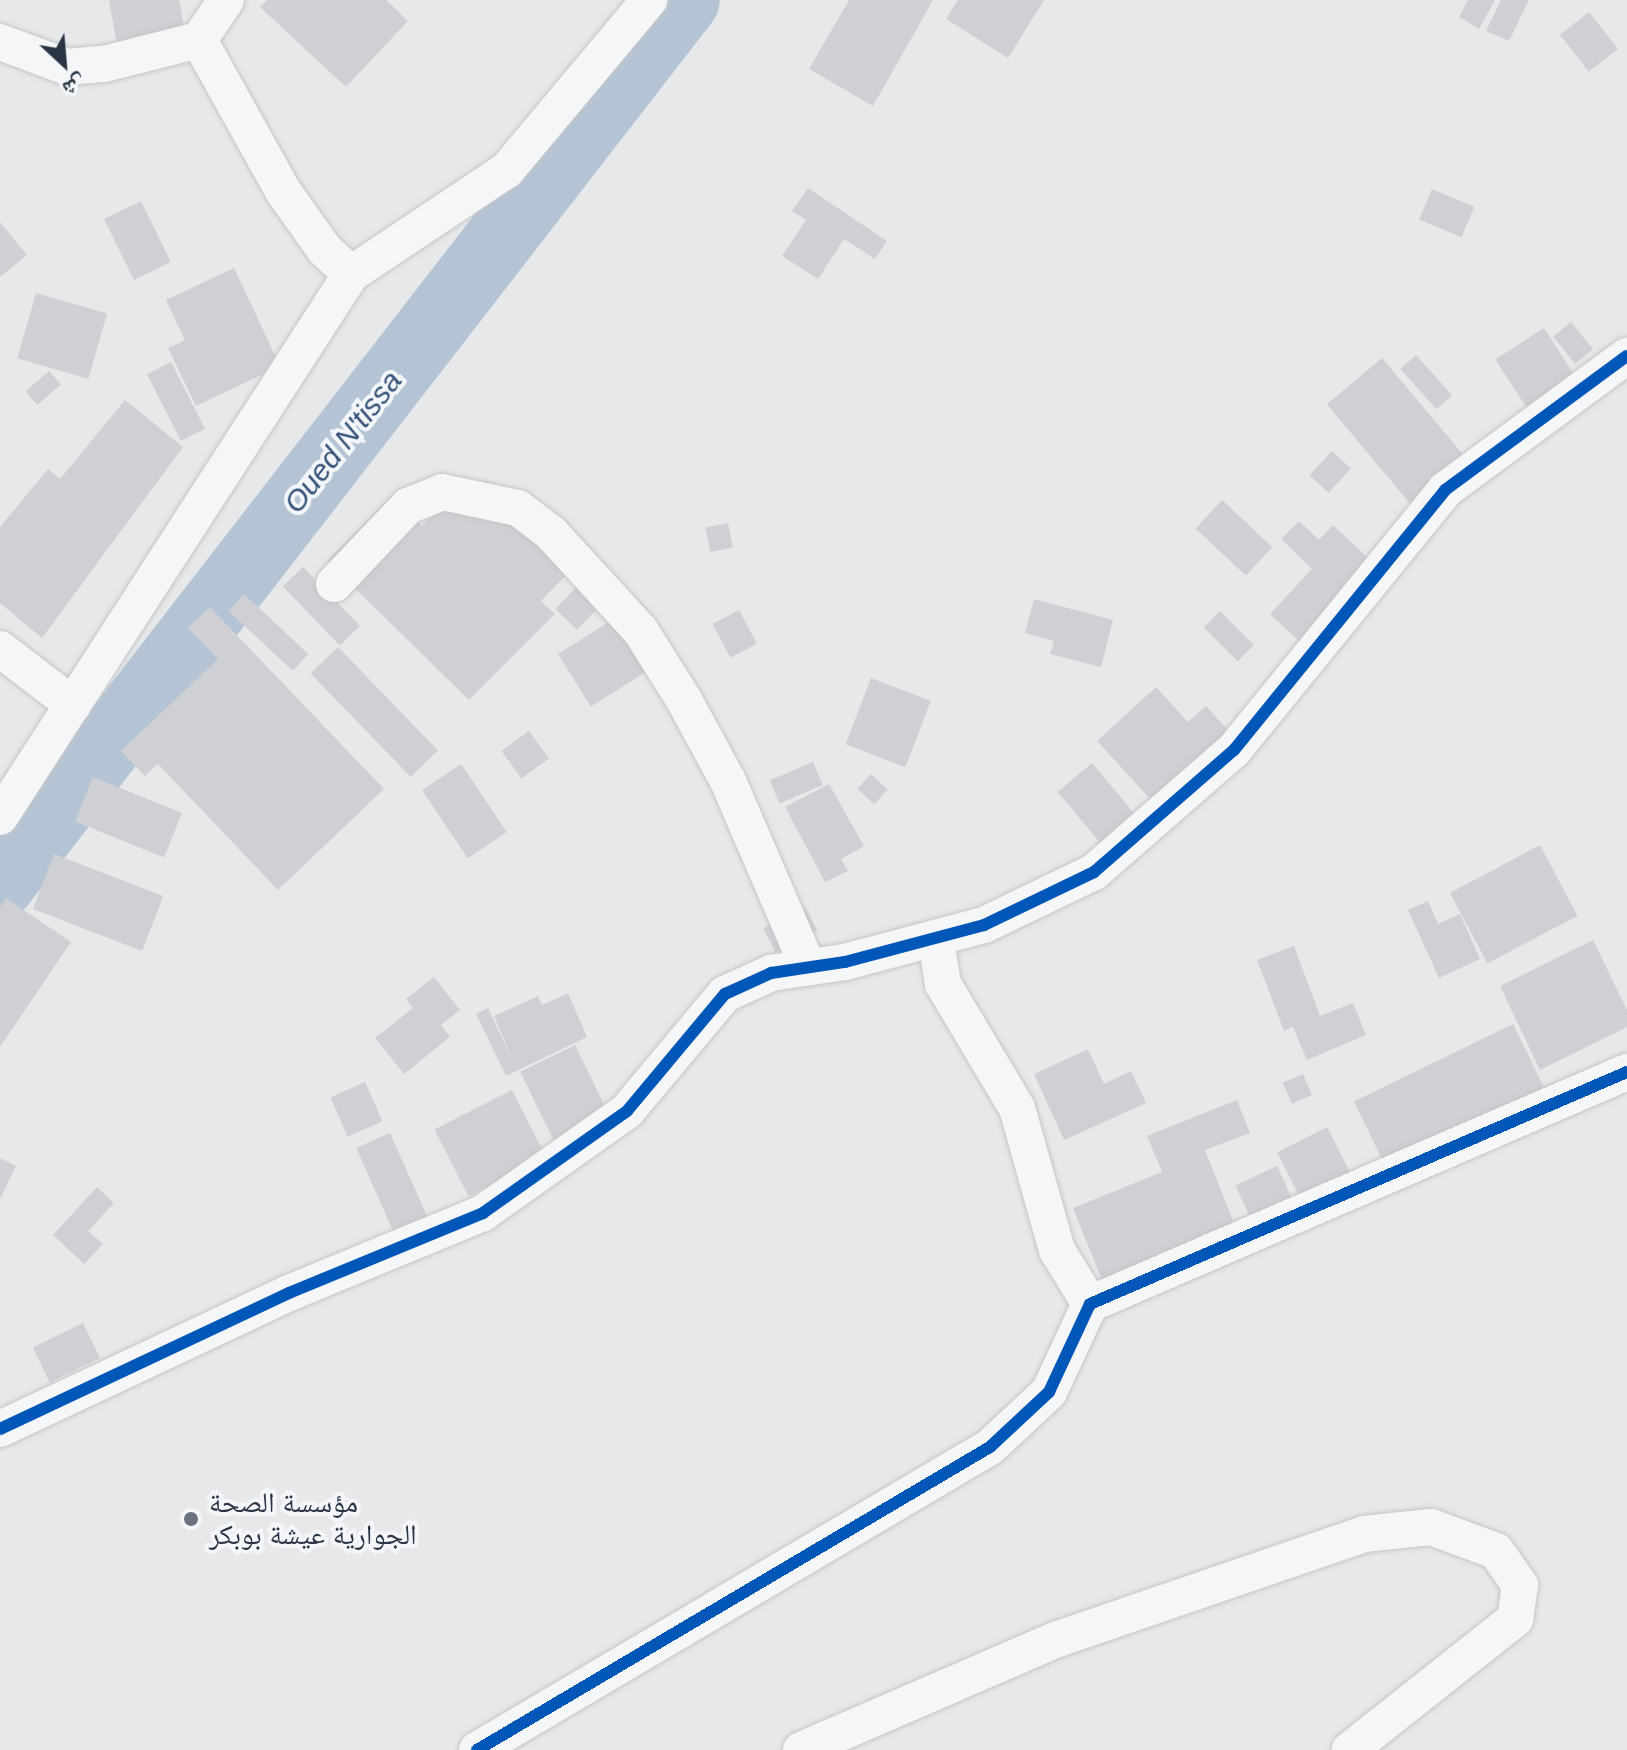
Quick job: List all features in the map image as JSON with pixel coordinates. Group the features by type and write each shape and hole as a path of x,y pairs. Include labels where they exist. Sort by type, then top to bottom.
{"street":[{"path":"0,42 67,67 199,40 226,0"},
{"path":"0,817 351,274 507,170 649,0"},
{"path":"199,40 283,191 351,274"},
{"path":"0,1429 245,1312 483,1213 627,1111 725,994 771,973 936,940 1038,904 1140,839 1234,750 1324,648 1445,490 1627,356"},
{"path":"334,584 408,506 442,492 518,508 551,533 640,630 684,700 728,781 808,967"},
{"path":"0,649 73,705"},
{"path":"936,940 948,994 1017,1108 1057,1250 1090,1304"},
{"path":"477,1750 990,1447 1049,1392 1090,1304 1627,1072"},
{"path":"801,1750 1058,1639 1364,1534 1431,1527 1496,1551 1520,1585 1515,1619 1350,1750"}],"building":[{"path":"109,0 179,0 187,43 119,56"},
{"path":"267,0 386,0 408,21 346,87 260,7"},
{"path":"849,0 933,0 873,106 809,69"},
{"path":"958,0 1044,0 1008,58 946,19"},
{"path":"1468,0 1495,0 1479,29 1459,17"},
{"path":"1501,0 1529,0 1509,41 1486,31"},
{"path":"1589,12 1618,49 1589,72 1560,35"},
{"path":"808,188 887,241 875,259 844,239 818,279 782,256 806,220 792,211"},
{"path":"1432,189 1474,207 1461,237 1419,219"},
{"path":"141,201 171,262 134,280 104,219"},
{"path":"0,222 27,255 0,277"},
{"path":"234,268 280,366 196,406 168,348 185,340 166,300"},
{"path":"36,293 107,313 88,379 17,358"},
{"path":"1571,322 1593,349 1575,364 1553,336"},
{"path":"1544,328 1581,385 1532,417 1495,360"},
{"path":"1416,355 1452,395 1437,409 1400,369"},
{"path":"1382,358 1474,468 1419,514 1327,404"},
{"path":"171,362 205,429 181,441 147,374"},
{"path":"49,371 61,385 37,405 26,391"},
{"path":"125,400 183,447 42,638 0,603 0,527 48,469 60,479"},
{"path":"1332,451 1351,469 1329,493 1309,475"},
{"path":"485,480 574,567 541,601 555,614 469,700 327,561 391,496 422,526 443,504 452,513"},
{"path":"1222,500 1272,547 1246,576 1195,529"},
{"path":"1299,521 1319,540 1333,525 1388,577 1314,655 1270,614 1312,569 1281,539"},
{"path":"728,523 733,548 710,552 705,527"},
{"path":"303,567 360,626 340,645 283,586"},
{"path":"588,575 610,596 577,630 555,609"},
{"path":"244,594 308,654 293,671 228,611"},
{"path":"1034,599 1113,620 1101,667 1050,654 1054,641 1025,633"},
{"path":"641,602 674,655 591,707 558,654"},
{"path":"210,607 384,789 278,890 158,764 145,776 121,751 218,659 188,628"},
{"path":"739,610 757,644 730,658 713,624"},
{"path":"1220,611 1254,645 1238,661 1204,627"},
{"path":"338,647 438,751 411,777 311,673"},
{"path":"871,678 931,701 905,767 846,744"},
{"path":"1156,687 1188,722 1206,706 1242,746 1165,815 1097,741"},
{"path":"529,731 549,759 521,778 501,751"},
{"path":"813,762 823,785 780,803 770,780"},
{"path":"1092,763 1149,830 1114,859 1058,792"},
{"path":"461,764 507,832 468,858 422,790"},
{"path":"871,774 888,790 874,804 857,789"},
{"path":"93,777 182,813 164,857 75,822"},
{"path":"829,784 864,846 841,859 848,871 825,882 785,807"},
{"path":"1540,845 1578,916 1487,964 1450,893"},
{"path":"54,854 163,896 142,951 33,909"},
{"path":"6,898 71,942 0,1047 0,907"},
{"path":"1428,901 1438,924 1460,914 1480,959 1439,978 1408,910"},
{"path":"805,907 817,931 775,952 763,928"},
{"path":"1593,940 1627,1010 1627,1027 1540,1070 1500,986"},
{"path":"1294,946 1320,1016 1353,1003 1366,1035 1307,1060 1293,1027 1284,1031 1257,960"},
{"path":"434,977 460,1010 441,1025 450,1037 404,1074 375,1038 413,1008 406,999"},
{"path":"568,993 587,1037 506,1076 476,1014 488,1008 513,1061 494,1016 538,996 542,1005"},
{"path":"1513,1024 1544,1088 1385,1165 1354,1102"},
{"path":"575,1045 611,1120 557,1146 520,1072"},
{"path":"1088,1049 1104,1084 1131,1071 1146,1103 1064,1140 1034,1074"},
{"path":"1303,1074 1312,1095 1292,1104 1283,1083"},
{"path":"365,1082 382,1121 348,1137 330,1097"},
{"path":"512,1090 546,1157 469,1196 434,1129"},
{"path":"1237,1100 1250,1133 1205,1150 1237,1231 1104,1285 1073,1208 1162,1172 1147,1136"},
{"path":"1327,1127 1351,1174 1301,1200 1277,1152"},
{"path":"390,1133 432,1227 398,1242 356,1148"},
{"path":"0,1158 16,1166 0,1199"},
{"path":"1277,1166 1294,1203 1253,1223 1235,1185"},
{"path":"97,1187 114,1203 88,1231 103,1244 84,1264 53,1235"},
{"path":"83,1323 100,1358 50,1383 33,1348"}],"waterway":[{"name":"Oued N'tissa","path":"0,884 685,0"}],"cycle path":[{"path":"0,1429 289,1293 483,1213 627,1111 725,994 771,973 845,962 984,925 1094,872 1234,750 1445,490 1627,356"},
{"path":"477,1750 990,1447 1049,1392 1090,1304 1627,1072"}],"place":[{"name":"مؤسسة الصحة الجوارية عيشة بوبكر","path":"191,1519"}]}
